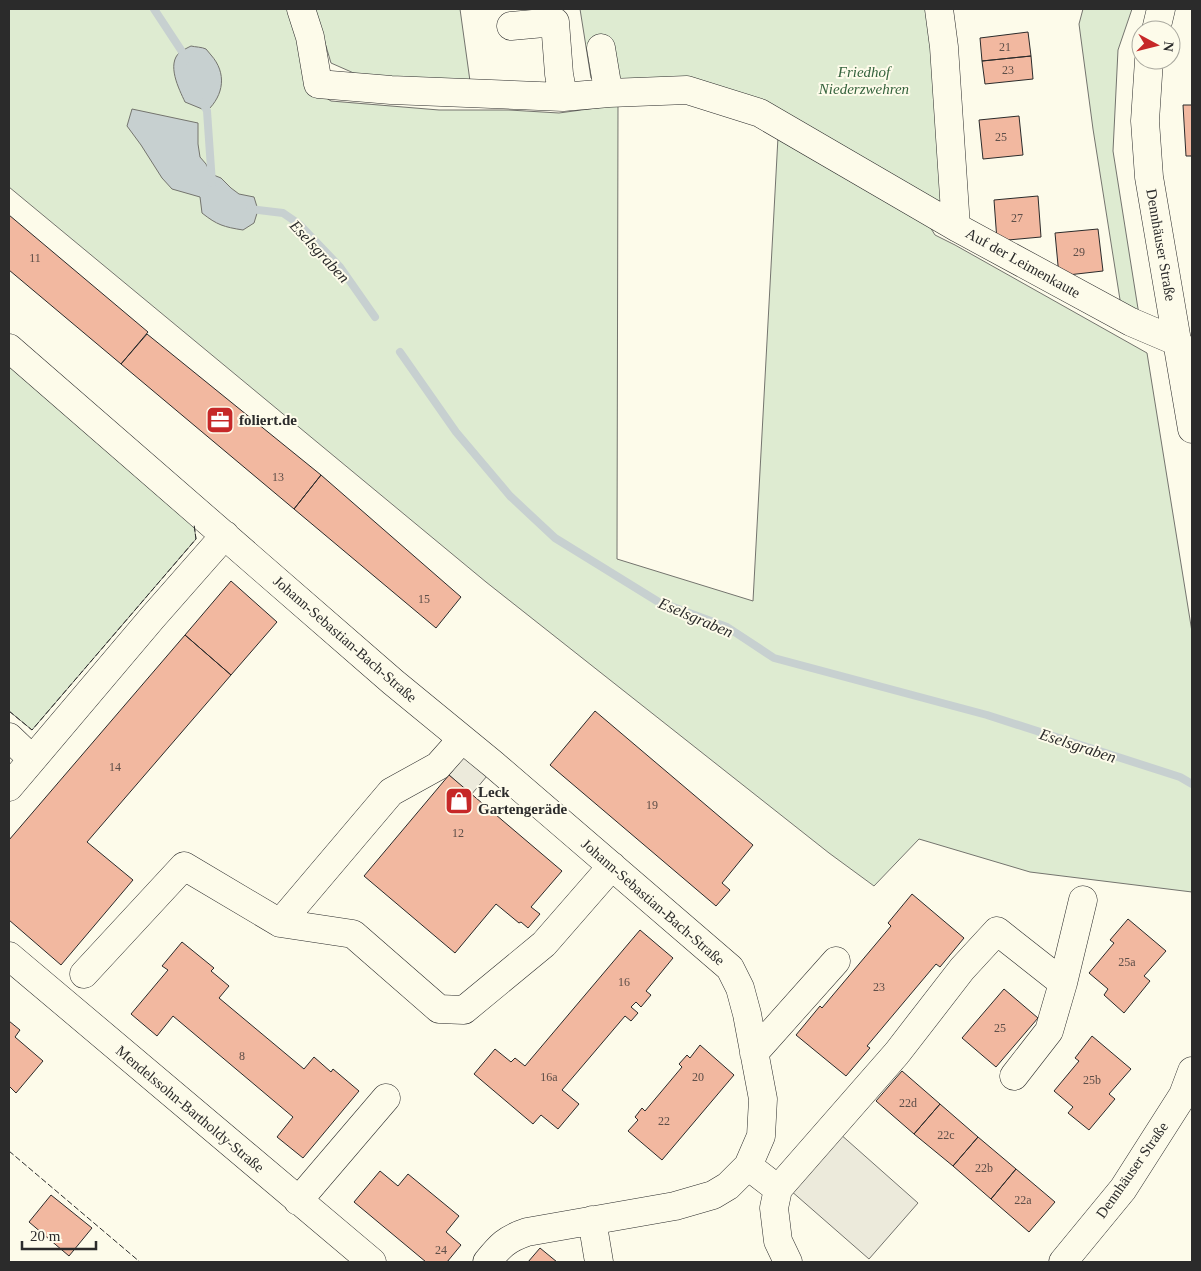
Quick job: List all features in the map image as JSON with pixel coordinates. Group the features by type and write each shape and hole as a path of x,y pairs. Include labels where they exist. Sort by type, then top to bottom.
{"street":[{"path":"301,9 310,37 318,84 391,90 563,98 609,93 687,90 760,113 956,227"},
{"name":"Auf der Leimenkaute","path":"939,9 944,47 956,227 1131,322 1178,342"},
{"path":"511,26 555,22 563,98"},
{"path":"601,48 609,93"},
{"name":"Dennhäuser Straße","path":"1148,70 1145,121 1149,176 1192,429"},
{"name":"Johann-Sebastian-Bach-Straße","path":"9,348 393,682 730,968 740,988 747,1014 763,1099 761,1136 748,1166 728,1186 713,1195 675,1206 527,1232 514,1236 502,1244 487,1262"},
{"path":"9,787 225,535"},
{"path":"9,738 32,759"},
{"path":"280,923 391,792 438,766 462,739"},
{"path":"84,974 184,866 280,923 353,934 439,1009 464,1010 544,944 612,866"},
{"path":"1014,1076 1050,1032 1083,900"},
{"path":"788,1262 778,1241 774,1208 778,1189 897,1053 962,969 997,931 1063,984"},
{"name":"Mendelssohn-Bartholdy-Straße","path":"9,956 372,1262"},
{"path":"754,1052 836,960"},
{"name":"Dennhäuser Straße","path":"1062,1262 1123,1189 1189,1089"},
{"path":"298,1200 386,1098"},
{"path":"748,1166 778,1189"},
{"path":"592,1220 599,1262"}],"green space":[{"path":"9,9 289,9 309,87 331,101 439,110 509,110 559,113 618,105 617,559 753,601 778,137 927,222 935,235 1147,353 1192,632 1192,892 1030,872 919,839 874,886 829,853 486,582 9,187"},
{"path":"315,9 460,9 470,81 365,78 331,63"},
{"name":"Friedhof Niederzwehren","path":"580,9 930,9 947,197 938,204 764,103 607,84 591,78"},
{"path":"1083,9 1132,9 1118,50 1113,151 1139,315 1121,306 1093,129 1079,24"},
{"path":"9,365 194,525 196,539 32,730 9,711"}],"shaded area":[{"path":"191,46 206,49 220,69 220,91 213,105 207,111 185,102 175,77 174,63 176,57 180,52"},
{"path":"132,109 198,123 200,157 211,174 221,178 239,194 254,197 258,210 254,223 243,230 221,225 202,213 200,197 172,189 162,178 127,126"},
{"path":"464,757 487,776 471,795 449,775"},
{"path":"839,1133 918,1203 869,1259 790,1190"}],"building":[{"path":"1028,32 1031,56 982,61 980,38"},
{"path":"1031,56 1033,79 985,84 982,61"},
{"path":"1183,105 1192,105 1192,156 1186,156"},
{"path":"1019,116 1023,155 983,159 979,120"},
{"path":"1038,196 1041,237 997,241 994,200"},
{"path":"9,215 148,332 121,364 9,270"},
{"path":"1098,229 1103,271 1059,276 1055,233"},
{"name":"foliert.de","path":"147,334 321,475 294,509 121,364"},
{"path":"321,475 461,597 436,628 294,509"},
{"path":"231,581 277,622 231,675 185,635"},
{"path":"185,635 231,675 87,842 133,880 61,965 9,920 9,840"},
{"path":"595,711 753,845 722,883 730,890 716,906 550,765"},
{"path":"449,775 562,871 531,907 540,914 528,928 496,904 455,953 364,876"},
{"path":"912,894 964,938 940,967 936,964 867,1046 870,1048 846,1076 796,1035 820,1006 822,1008 891,926 888,923"},
{"path":"1128,919 1166,951 1144,976 1150,981 1124,1013 1104,995 1108,989 1089,973 1114,943 1110,940"},
{"path":"640,930 673,958 646,991 651,995 641,1007 636,1002 631,1007 638,1013 631,1021 625,1016 562,1090 579,1104 558,1129 541,1115 533,1124 474,1074 495,1049 511,1062 515,1058 525,1066"},
{"path":"182,942 214,968 211,971 229,986 219,998 304,1069 314,1057 331,1072 333,1069 359,1091 303,1158 277,1137 293,1117 173,1016 157,1036 131,1014 168,970 162,966"},
{"path":"1004,989 1038,1018 996,1067 962,1038"},
{"path":"9,1021 20,1030 15,1037 43,1061 16,1093 9,1086"},
{"path":"1092,1036 1131,1069 1109,1094 1115,1099 1089,1130 1068,1113 1073,1107 1054,1091 1079,1061 1075,1058"},
{"path":"700,1045 734,1075 662,1160 628,1131 638,1120 635,1117 642,1108 645,1111 682,1067 679,1064 687,1055 690,1058"},
{"path":"902,1071 940,1104 914,1134 876,1101"},
{"path":"940,1104 978,1137 953,1166 914,1134"},
{"path":"978,1137 1016,1169 991,1199 953,1166"},
{"path":"1016,1169 1055,1202 1029,1232 991,1199"},
{"path":"380,1171 398,1186 408,1174 459,1216 446,1232 461,1245 447,1262 426,1262 354,1202"},
{"path":"51,1195 92,1228 69,1256 29,1222"},
{"path":"540,1248 557,1262 528,1262"}],"waterway":[{"name":"Eselsgraben","path":"154,9 186,60"},
{"name":"Eselsgraben","path":"203,103 207,111 212,183"},
{"name":"Eselsgraben","path":"250,209 283,213 299,224 340,267 375,317"},
{"name":"Eselsgraben","path":"400,352 456,432 510,496 555,538 657,601 727,627 774,658 987,715 1180,777 1192,784"}],"fence":[{"path":"9,711 32,730 196,539 194,524"},
{"path":"9,1151 140,1262"}],"place":[{"name":"foliert.de","path":"220,420"},
{"name":"Leck Gartengeräde","path":"459,801"}]}
